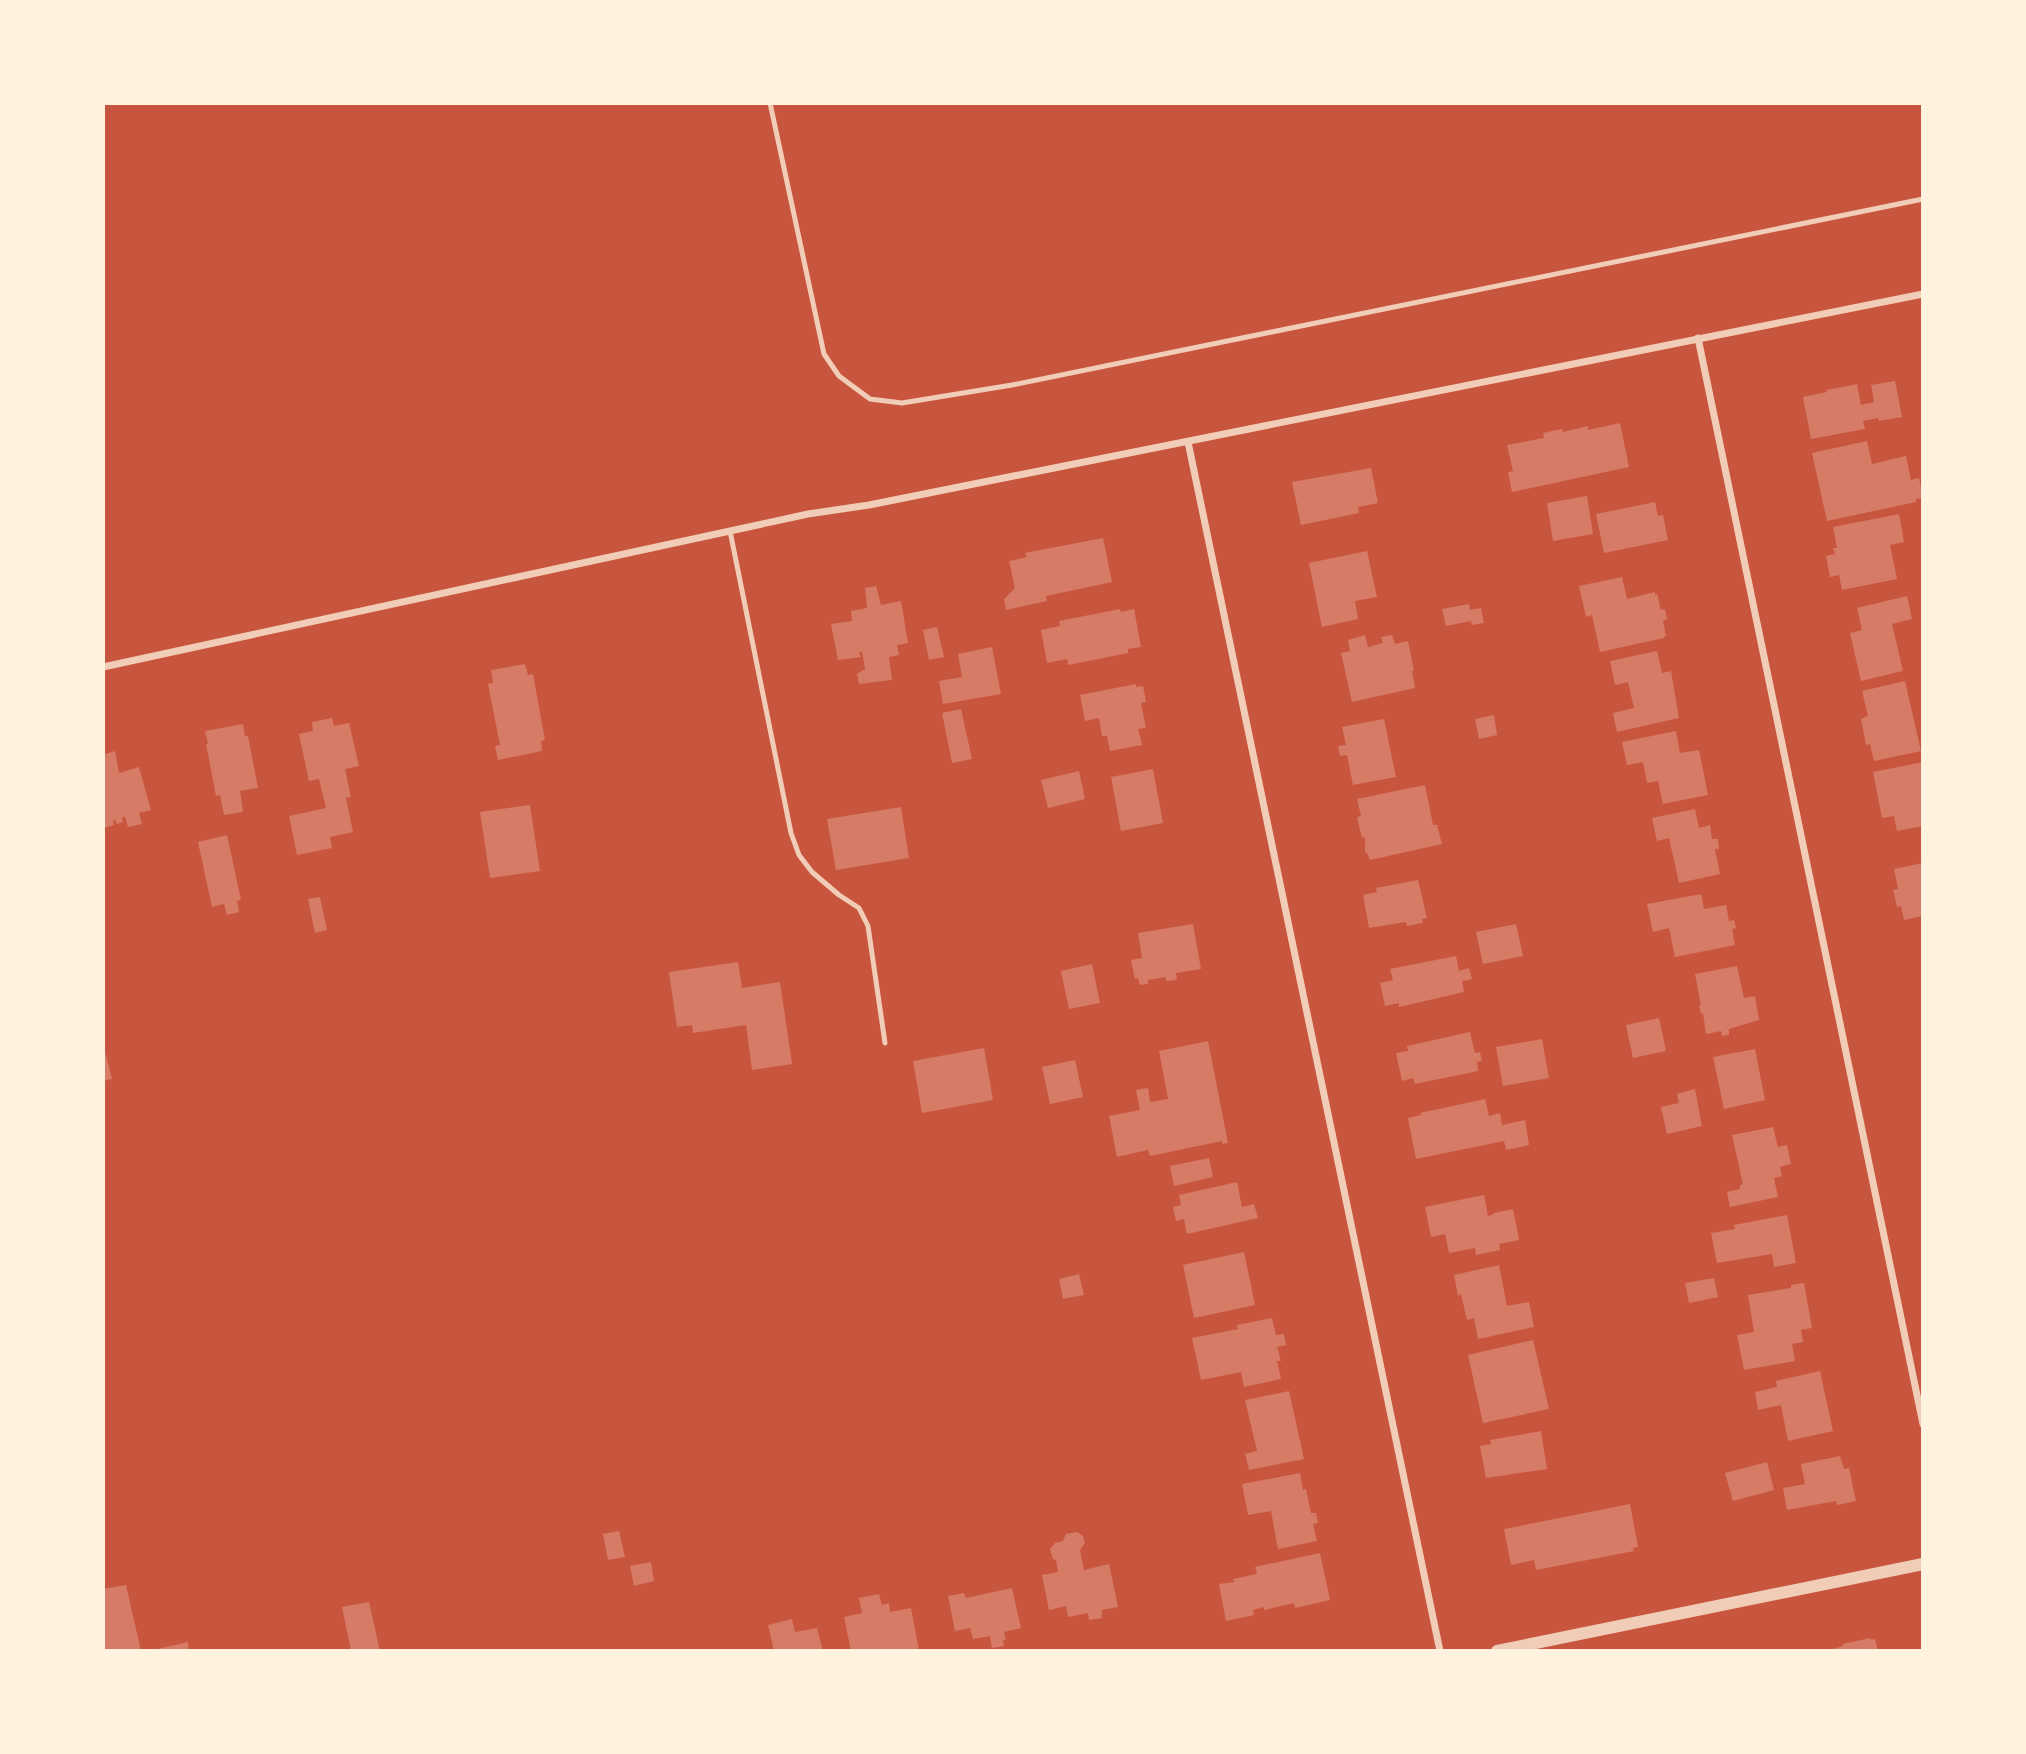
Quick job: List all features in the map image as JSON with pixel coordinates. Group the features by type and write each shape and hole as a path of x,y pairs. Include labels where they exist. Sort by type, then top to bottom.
{"street":[{"path":"103,667 808,514 869,505 1923,294"},
{"path":"1698,338 1923,1424"},
{"path":"1188,442 1440,1651"},
{"path":"1497,1651 1923,1564"}],"lane":[{"path":"770,103 824,354 839,376 870,399 902,403 1012,385 1923,199"},
{"path":"730,531 791,833 799,855 812,872 859,908 868,926 885,1043"}],"building":[{"path":"1895,381 1902,417 1863,421 1865,429 1811,439 1803,397 1857,384 1861,405 1874,402 1871,385"},
{"path":"1620,423 1629,467 1512,492 1508,472 1513,471 1507,445 1544,438 1543,433 1562,429 1563,432 1588,426 1588,430"},
{"path":"1867,441 1872,464 1906,456 1911,480 1919,478 1923,498 1916,499 1916,502 1827,521 1812,453"},
{"path":"1371,468 1378,503 1358,507 1359,513 1301,525 1292,482"},
{"path":"1587,496 1593,534 1553,541 1547,503"},
{"path":"1655,502 1658,516 1663,515 1668,540 1604,553 1596,514"},
{"path":"1899,514 1904,542 1890,545 1897,579 1842,590 1839,575 1830,577 1826,556 1835,554 1833,548 1837,548 1833,527"},
{"path":"1103,538 1112,582 1046,596 1047,601 1006,610 1004,599 1015,588 1009,561 1027,557 1025,553"},
{"path":"1367,551 1377,597 1355,601 1358,619 1322,627 1309,563"},
{"path":"1622,577 1627,599 1655,592 1655,595 1657,594 1661,610 1665,609 1667,619 1663,621 1666,636 1600,652 1592,615 1586,617 1579,586"},
{"path":"876,586 881,605 901,601 908,643 897,645 899,655 889,657 892,680 859,684 857,674 865,669 862,652 859,652 861,657 838,660 831,624 852,621 851,611 867,608 865,588"},
{"path":"1907,596 1912,619 1892,624 1903,671 1861,681 1850,633 1862,630 1857,608"},
{"path":"1469,604 1470,610 1481,608 1484,623 1472,625 1471,621 1446,626 1442,609"},
{"path":"1120,609 1121,612 1134,609 1141,647 1128,649 1128,653 1068,665 1067,659 1047,663 1041,630 1060,626 1059,621"},
{"path":"937,627 944,657 929,660 923,630"},
{"path":"1365,635 1368,647 1383,643 1381,637 1392,635 1395,644 1408,641 1415,688 1352,702 1341,653 1350,651 1348,640"},
{"path":"992,647 1001,694 943,704 939,681 962,677 958,654"},
{"path":"1657,651 1662,673 1671,671 1679,718 1617,732 1613,713 1634,708 1628,682 1615,685 1610,661"},
{"path":"525,664 528,675 533,674 545,740 541,741 542,751 498,760 495,746 500,745 488,684 493,683 491,670"},
{"path":"1905,681 1921,751 1874,761 1870,744 1866,745 1861,719 1868,716 1862,691"},
{"path":"1136,684 1136,687 1143,686 1146,702 1141,703 1146,728 1138,729 1142,745 1110,751 1107,736 1102,736 1099,718 1085,721 1080,695"},
{"path":"961,709 972,759 952,763 942,713"},
{"path":"1494,715 1497,735 1479,739 1475,719"},
{"path":"332,718 334,726 349,723 359,766 345,769 351,797 346,798 353,832 330,837 332,848 297,855 289,816 326,808 319,779 309,781 299,734 313,731 312,722"},
{"path":"1384,719 1396,777 1353,785 1347,755 1340,756 1338,746 1346,745 1342,727"},
{"path":"243,724 245,736 248,736 258,788 240,791 243,812 224,815 220,795 216,796 205,731"},
{"path":"1676,731 1680,753 1699,750 1708,795 1663,804 1658,781 1647,783 1643,762 1627,765 1622,742"},
{"path":"115,751 119,773 139,767 151,810 139,813 142,824 128,827 125,817 122,817 123,822 117,824 113,820 114,825 103,828 103,755"},
{"path":"1923,762 1923,826 1897,831 1894,816 1882,818 1873,772"},
{"path":"1153,769 1163,823 1121,831 1111,777"},
{"path":"1079,771 1085,799 1048,808 1041,780"},
{"path":"1425,785 1433,825 1437,825 1442,844 1370,860 1365,852 1365,837 1362,838 1357,817 1361,816 1357,799"},
{"path":"530,805 540,871 490,878 480,812"},
{"path":"901,807 909,858 836,870 827,819"},
{"path":"1695,809 1699,828 1710,825 1712,839 1718,839 1719,849 1715,849 1720,874 1679,883 1669,838 1657,841 1652,818"},
{"path":"227,835 241,900 237,901 239,912 227,915 224,904 212,907 198,842"},
{"path":"1923,863 1923,916 1904,920 1893,890 1898,889 1894,869"},
{"path":"1418,880 1427,918 1422,919 1423,923 1407,926 1406,922 1369,928 1363,895 1377,892 1376,888"},
{"path":"1701,894 1704,909 1726,905 1729,921 1734,920 1736,928 1732,929 1735,945 1675,957 1669,928 1653,932 1647,904"},
{"path":"320,897 327,930 315,933 308,899"},
{"path":"1193,924 1201,969 1176,973 1177,980 1166,981 1166,977 1148,980 1148,984 1140,985 1138,978 1135,979 1131,960 1142,958 1138,933"},
{"path":"1516,924 1523,956 1483,964 1476,932"},
{"path":"1456,956 1459,971 1469,968 1472,979 1462,981 1464,992 1399,1007 1399,1003 1385,1006 1380,983 1393,980 1390,969"},
{"path":"738,962 742,988 780,982 792,1064 752,1070 746,1025 693,1033 692,1025 677,1027 669,972"},
{"path":"1092,964 1100,1003 1069,1009 1061,971"},
{"path":"1737,966 1744,998 1755,996 1759,1020 1729,1029 1729,1035 1722,1036 1721,1031 1706,1034 1695,974"},
{"path":"1659,1018 1666,1051 1633,1058 1626,1025"},
{"path":"1470,1032 1475,1053 1480,1052 1482,1061 1477,1062 1478,1071 1415,1084 1413,1078 1402,1081 1396,1053 1408,1051 1407,1046"},
{"path":"1542,1039 1549,1078 1503,1086 1496,1047"},
{"path":"1208,1041 1228,1143 1222,1144 1222,1141 1150,1156 1148,1150 1117,1157 1109,1116 1140,1110 1136,1090 1148,1088 1150,1102 1168,1099 1159,1051"},
{"path":"103,1043 112,1079 103,1081"},
{"path":"984,1048 993,1100 922,1113 913,1061"},
{"path":"1755,1049 1765,1100 1724,1109 1713,1057"},
{"path":"1075,1060 1083,1097 1050,1104 1042,1067"},
{"path":"1695,1089 1702,1126 1667,1134 1661,1107 1679,1103 1677,1094"},
{"path":"1485,1099 1489,1116 1500,1113 1502,1125 1525,1120 1529,1145 1506,1150 1504,1141 1416,1159 1408,1118"},
{"path":"1773,1127 1778,1147 1787,1145 1791,1164 1780,1167 1782,1176 1774,1178 1778,1197 1730,1207 1727,1192 1740,1189 1743,1184 1732,1135"},
{"path":"1209,1158 1213,1177 1174,1186 1170,1166"},
{"path":"1237,1182 1242,1207 1254,1204 1258,1218 1187,1234 1184,1219 1176,1221 1173,1207 1181,1205 1179,1195"},
{"path":"1484,1195 1488,1216 1513,1209 1519,1240 1499,1244 1500,1250 1476,1255 1475,1248 1449,1253 1445,1234 1431,1237 1425,1207"},
{"path":"1787,1215 1796,1263 1774,1267 1772,1254 1717,1263 1711,1233 1735,1229 1734,1225"},
{"path":"1244,1252 1255,1305 1194,1318 1183,1265"},
{"path":"1499,1265 1507,1306 1529,1302 1534,1327 1478,1339 1474,1318 1467,1320 1461,1294 1458,1296 1454,1275"},
{"path":"1079,1274 1084,1295 1063,1299 1059,1279"},
{"path":"1714,1278 1718,1297 1689,1303 1685,1283"},
{"path":"1804,1283 1812,1328 1801,1330 1803,1342 1792,1344 1795,1361 1744,1370 1737,1335 1754,1332 1748,1295 1791,1288 1791,1285"},
{"path":"1272,1318 1276,1335 1284,1334 1286,1345 1277,1347 1281,1361 1277,1361 1281,1379 1244,1387 1241,1372 1201,1380 1192,1338 1238,1329 1237,1325"},
{"path":"1533,1340 1549,1409 1483,1423 1468,1355"},
{"path":"1820,1371 1833,1431 1788,1441 1781,1405 1758,1410 1755,1392 1777,1387 1776,1381"},
{"path":"1289,1391 1304,1459 1249,1470 1245,1454 1257,1451 1245,1400"},
{"path":"1541,1431 1547,1469 1486,1478 1480,1446 1491,1444 1490,1440"},
{"path":"1840,1456 1844,1469 1849,1468 1856,1501 1837,1505 1836,1501 1787,1510 1783,1488 1805,1484 1801,1464"},
{"path":"1767,1462 1774,1490 1733,1501 1725,1473"},
{"path":"1300,1473 1311,1513 1316,1513 1318,1523 1313,1524 1317,1541 1278,1549 1271,1511 1248,1515 1242,1484"},
{"path":"1630,1504 1638,1547 1633,1548 1634,1551 1536,1570 1534,1560 1511,1565 1504,1529"},
{"path":"619,1531 625,1557 608,1560 603,1534"},
{"path":"1077,1532 1083,1536 1085,1543 1080,1550 1084,1570 1109,1564 1118,1607 1102,1610 1102,1618 1089,1620 1088,1613 1068,1617 1066,1606 1049,1610 1042,1575 1058,1572 1050,1549 1055,1543 1063,1541 1066,1534"},
{"path":"1320,1553 1330,1600 1295,1608 1294,1603 1264,1610 1264,1607 1253,1610 1254,1615 1226,1621 1219,1584 1257,1574 1255,1567"},
{"path":"651,1562 654,1581 634,1586 630,1566"},
{"path":"126,1585 141,1651 103,1651 103,1589"},
{"path":"1012,1588 1021,1628 1004,1632 1004,1646 992,1648 990,1636 973,1639 970,1628 955,1631 948,1596 964,1593 966,1598"},
{"path":"879,1594 882,1605 889,1603 890,1612 911,1608 919,1651 851,1651 844,1617 862,1613 859,1598"},
{"path":"369,1602 380,1651 351,1651 342,1607"},
{"path":"792,1619 795,1632 817,1628 823,1651 774,1651 768,1625"},
{"path":"1875,1639 1878,1651 1825,1651 1843,1644"},
{"path":"188,1642 189,1651 153,1651 153,1650"}]}
